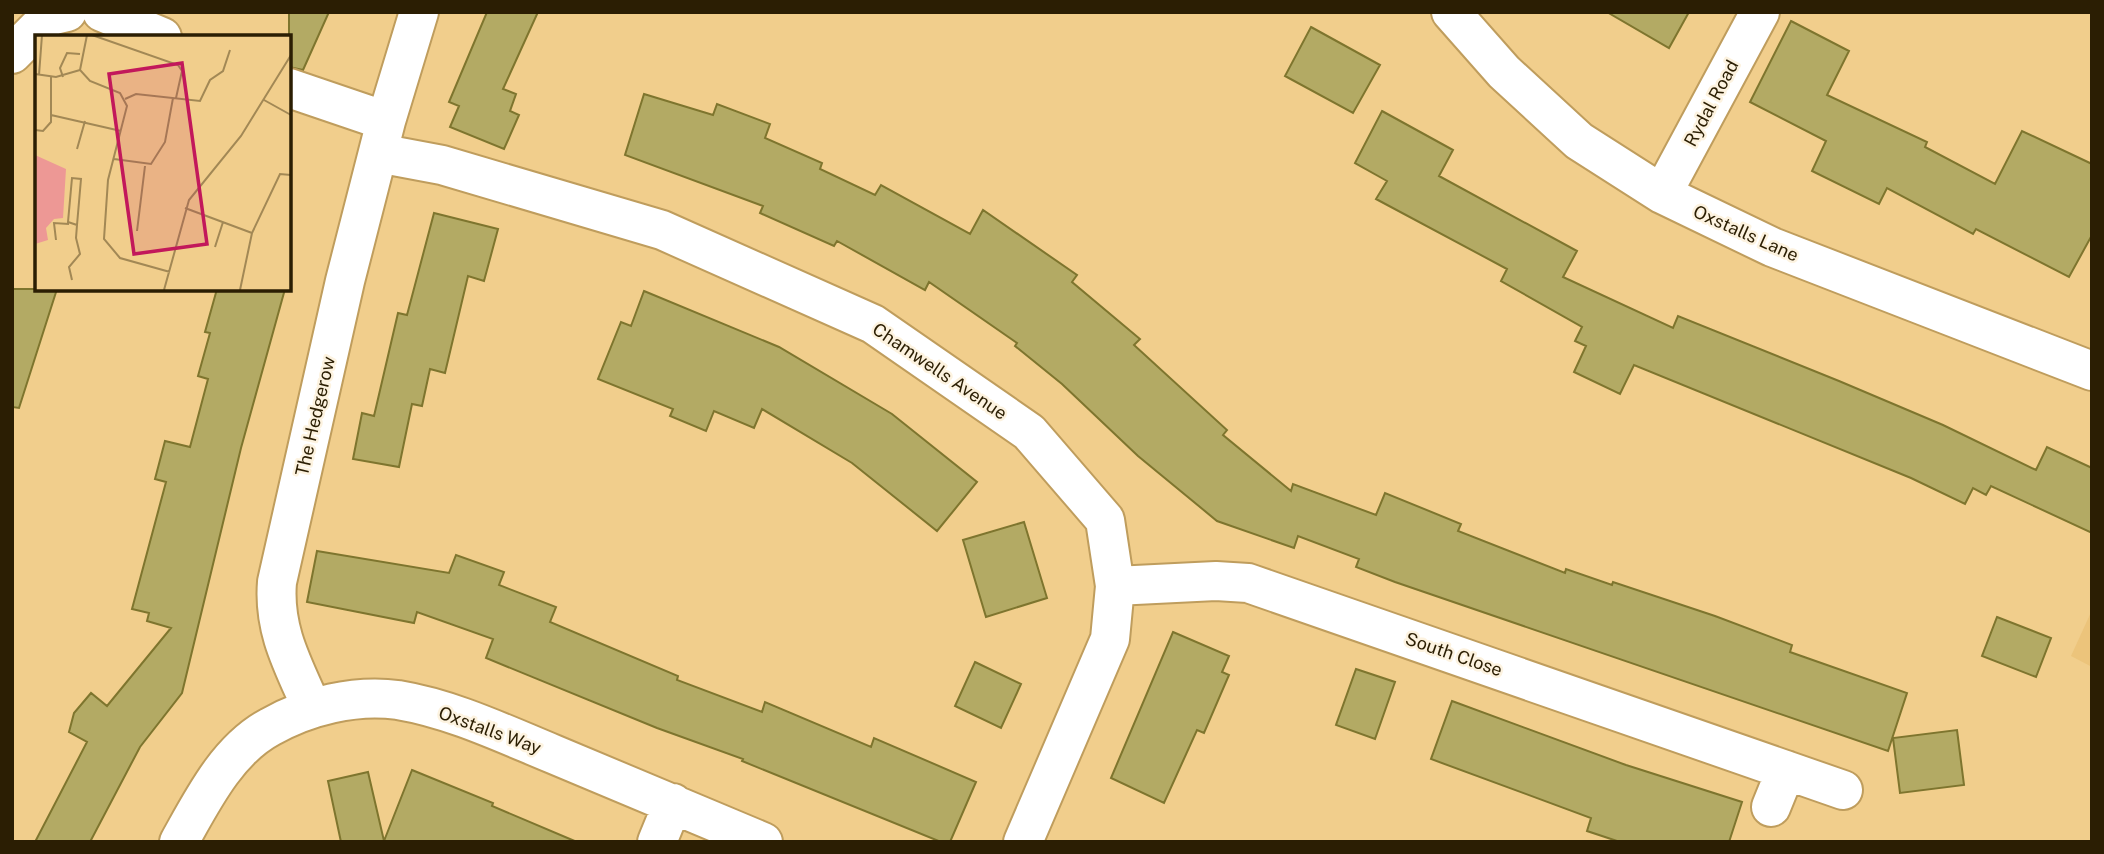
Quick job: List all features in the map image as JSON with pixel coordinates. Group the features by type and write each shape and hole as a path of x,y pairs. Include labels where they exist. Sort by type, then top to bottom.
{"street":[{"path":"12,54 50,16 67,12"},
{"path":"102,12 157,35"},
{"name":"The Hedgerow","path":"312,708 284,642 275,609 278,582 345,281 382,137 419,12"},
{"name":"Oxstalls Lane","path":"1451,12 1504,72 1579,141 1662,194 1772,247 2092,371"},
{"name":"Rydal Road","path":"1662,194 1760,12"},
{"name":"Chamwells Avenue","path":"290,89 442,165 662,230 873,324 1029,432 1105,520 1115,586 1110,639 1023,842"},
{"name":"South Close","path":"1115,586 1216,581 1248,583 1843,790"},
{"name":"Oxstalls Way","path":"179,842 208,790 237,755 268,728 312,708 353,700 396,700 461,716 763,842"},
{"path":"1771,807 1786,770"},
{"path":"657,842 673,803"}],"shaded area":[{"path":"2092,610 2092,667 2071,656"}],"building":[{"path":"289,12 329,12 303,70 290,67"},
{"path":"487,12 538,12 503,89 516,94 510,111 519,115 504,149 450,127 459,106 449,102"},
{"path":"1607,12 1689,12 1669,48"},
{"path":"1791,21 1849,51 1827,95 1927,142 1925,147 1995,184 2022,131 2092,164 2092,235 2069,277 1976,229 1973,234 1887,188 1879,204 1812,171 1826,141 1750,102"},
{"path":"1311,27 1380,65 1353,113 1285,76"},
{"path":"644,94 713,115 717,104 770,124 765,138 822,163 820,169 875,195 881,185 970,234 983,210 1077,275 1072,282 1140,339 1134,345 1227,430 1223,435 1291,491 1293,484 1376,515 1385,493 1461,524 1458,531 1565,573 1566,569 1612,585 1613,582 1715,616 1792,645 1790,652 1907,693 1888,751 1395,582 1356,567 1359,559 1298,536 1294,548 1217,521 1138,456 1062,384 1015,346 1017,343 929,282 925,290 837,241 834,246 760,213 763,206 625,155"},
{"path":"1382,111 1453,150 1439,176 1577,251 1563,277 1673,328 1678,316 1839,381 1943,425 2036,470 2047,447 2092,468 2092,533 1991,486 1986,495 1973,488 1965,504 1911,478 1634,365 1620,394 1574,372 1586,346 1575,341 1582,327 1501,281 1507,269 1376,199 1387,181 1355,163"},
{"path":"434,213 498,229 484,281 468,276 445,373 430,369 422,406 412,404 399,467 353,459 362,413 374,416 398,313 407,315"},
{"path":"12,289 57,290 19,408 12,407"},
{"path":"217,290 285,290 241,448 182,693 140,747 90,842 35,842 87,742 69,732 74,713 91,693 107,706 171,628 147,621 149,613 132,609 166,482 155,479 165,441 190,447 208,379 198,376 210,333 205,332"},
{"path":"644,291 779,347 892,414 977,482 937,531 852,463 762,409 754,428 714,411 706,431 670,416 673,409 598,379 621,322 631,326"},
{"path":"1024,522 1047,598 986,617 963,540"},
{"path":"317,551 449,573 456,555 504,572 499,585 556,607 550,622 678,676 677,680 762,712 765,702 871,747 874,738 976,782 950,842 941,842 742,761 743,759 657,728 486,658 493,639 417,612 414,623 307,602"},
{"path":"1997,617 2051,638 2036,677 1982,656"},
{"path":"1173,632 1229,656 1222,672 1229,675 1204,733 1197,730 1164,803 1111,778"},
{"path":"975,662 1021,684 1001,728 955,706"},
{"path":"1356,669 1395,682 1375,739 1336,725"},
{"path":"1452,701 1626,765 1742,802 1729,842 1620,842 1587,831 1591,818 1431,759"},
{"path":"1957,730 1964,785 1900,793 1893,738"},
{"path":"412,770 493,803 492,806 577,842 341,842 328,781 368,772 384,841"}]}
